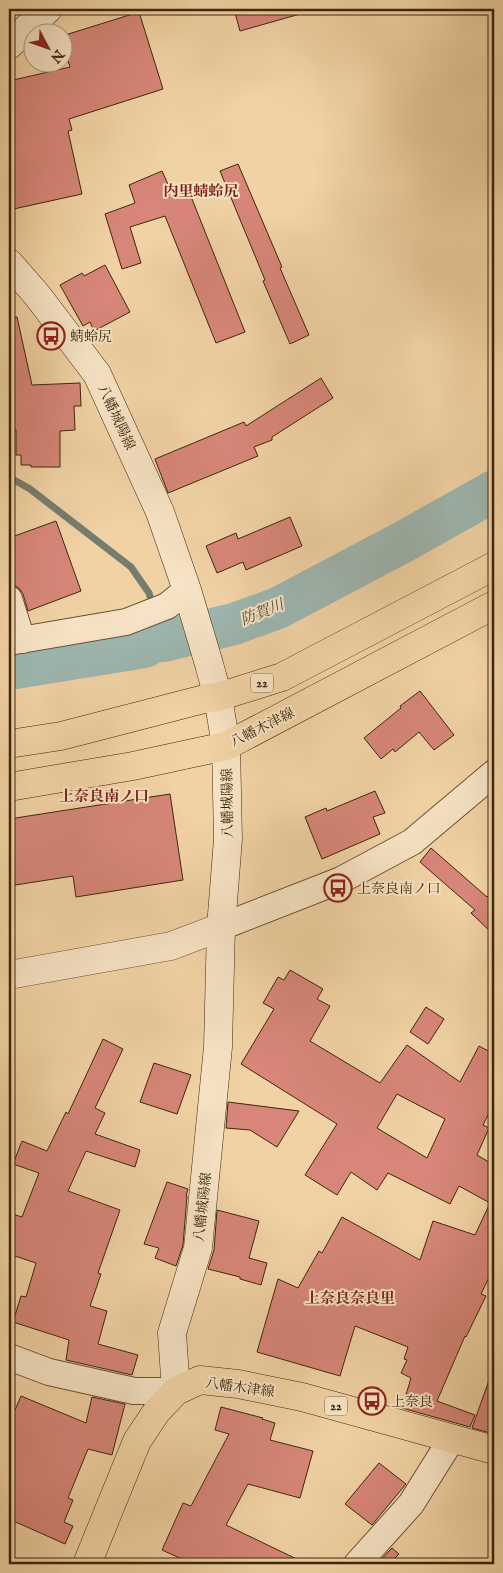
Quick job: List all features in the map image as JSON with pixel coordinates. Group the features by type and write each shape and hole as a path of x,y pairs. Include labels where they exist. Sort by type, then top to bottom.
{"main road":[{"path":"9,45 48,9"},
{"name":"八幡城陽線","path":"9,263 37,295 97,374 160,512 187,590 209,664 218,697 226,746 228,839 221,926 218,1047 198,1248 172,1333 176,1391"},
{"name":"22","path":"9,744 61,736 218,697 282,677 494,566"},
{"name":"八幡木津線","path":"9,787 133,766 226,746 494,605"},
{"path":"9,975 171,946 221,926"},
{"name":"八幡木津線","path":"87,1564 137,1441 157,1411 176,1391 200,1380 238,1384 302,1397 451,1440 494,1450"}],"street":[{"path":"9,599 15,641 126,622 167,606 187,590"},
{"path":"221,926 341,880 412,842 494,773"},
{"path":"9,1357 49,1372 134,1391 176,1391"},
{"path":"357,1564 411,1504 451,1440"}],"building":[{"path":"234,9 299,9 300,14 240,31"},
{"path":"139,12 163,89 69,119 72,130 68,131 82,194 9,210 9,81 48,72 72,72 72,33"},
{"path":"238,164 309,335 290,344 220,171"},
{"path":"162,171 171,191 186,184 245,332 216,343 165,216 130,227 141,263 122,269 105,214 135,203 129,185"},
{"path":"105,265 130,312 94,331 90,322 83,326 60,285 82,273 84,276"},
{"path":"9,317 17,317 32,385 80,383 81,406 74,406 75,430 60,431 60,467 21,465 21,455 16,455 16,430 9,431"},
{"path":"321,378 333,398 272,437 272,440 254,447 258,456 168,493 155,459 244,422 246,426"},
{"path":"290,517 302,546 246,570 243,562 217,573 206,546 236,533 238,539"},
{"path":"56,521 81,591 28,611 23,594 15,586 9,569 9,538"},
{"path":"420,691 454,735 434,750 419,732 395,752 393,749 381,759 364,738"},
{"path":"375,791 385,813 373,817 380,834 322,859 305,817 326,808 327,811"},
{"path":"170,794 183,880 76,897 73,876 9,886 9,819"},
{"path":"431,848 487,897 494,889 494,935 471,913 475,910 420,862"},
{"path":"290,970 323,989 317,999 330,1006 310,1041 380,1083 407,1045 460,1082 479,1046 494,1054 494,1103 483,1125 489,1128 477,1155 494,1165 494,1267 481,1294 486,1296 465,1336 437,1401 475,1415 470,1427 402,1408 411,1378 401,1373 407,1360 404,1359 408,1347 355,1326 340,1376 257,1352 278,1279 298,1288 319,1251 322,1253 342,1217 420,1260 433,1221 475,1235 490,1203 459,1186 450,1204 388,1173 377,1190 351,1172 337,1195 305,1175 337,1124 241,1064 274,1009 263,1003 278,977 284,980","holes":["397,1094 445,1119 427,1158 377,1128"]},
{"path":"426,1007 444,1019 428,1044 410,1032"},
{"path":"103,1039 123,1049 95,1108 105,1113 95,1134 140,1150 135,1167 86,1151 68,1191 120,1210 98,1273 101,1274 90,1306 107,1311 98,1344 138,1355 132,1375 66,1360 69,1340 13,1322 21,1296 26,1297 36,1263 9,1254 9,1213 22,1217 39,1173 13,1164 22,1141 47,1151 66,1112 68,1114"},
{"path":"154,1063 191,1075 177,1114 140,1102"},
{"path":"228,1102 299,1111 277,1147 250,1130 226,1128"},
{"path":"167,1182 188,1189 183,1245 176,1266 155,1258 159,1248 144,1244"},
{"path":"217,1210 259,1221 249,1258 267,1263 261,1285 240,1279 240,1277 208,1269 214,1250"},
{"path":"492,1372 494,1373 494,1434 472,1428"},
{"path":"21,1396 86,1423 92,1397 125,1404 112,1455 88,1449 68,1498 73,1500 64,1522 73,1526 65,1544 9,1519 9,1424"},
{"path":"221,1407 275,1423 270,1440 313,1451 300,1498 248,1484 226,1525 307,1564 193,1564 162,1550 183,1503 191,1506 229,1434 215,1430"},
{"path":"379,1463 406,1484 372,1525 345,1504"},
{"path":"392,1548 399,1554 389,1564 377,1564"}],"waterway":[{"path":"9,477 30,489 131,567 149,593 153,606"},
{"name":"防賀川","path":"9,669 145,647 150,642 163,641 234,624 278,608 403,542 494,491"},
{"path":"156,617 163,641"}],"place":[{"name":"蜻蛉尻","path":"51,336"},
{"name":"上奈良南ノ口","path":"338,888"},
{"name":"上奈良","path":"372,1401"}],"district":[{"name":"内里蜻蛉尻","path":"201,191"},
{"name":"上奈良南ノ口","path":"104,796"},
{"name":"上奈良奈良里","path":"350,1298"}]}
